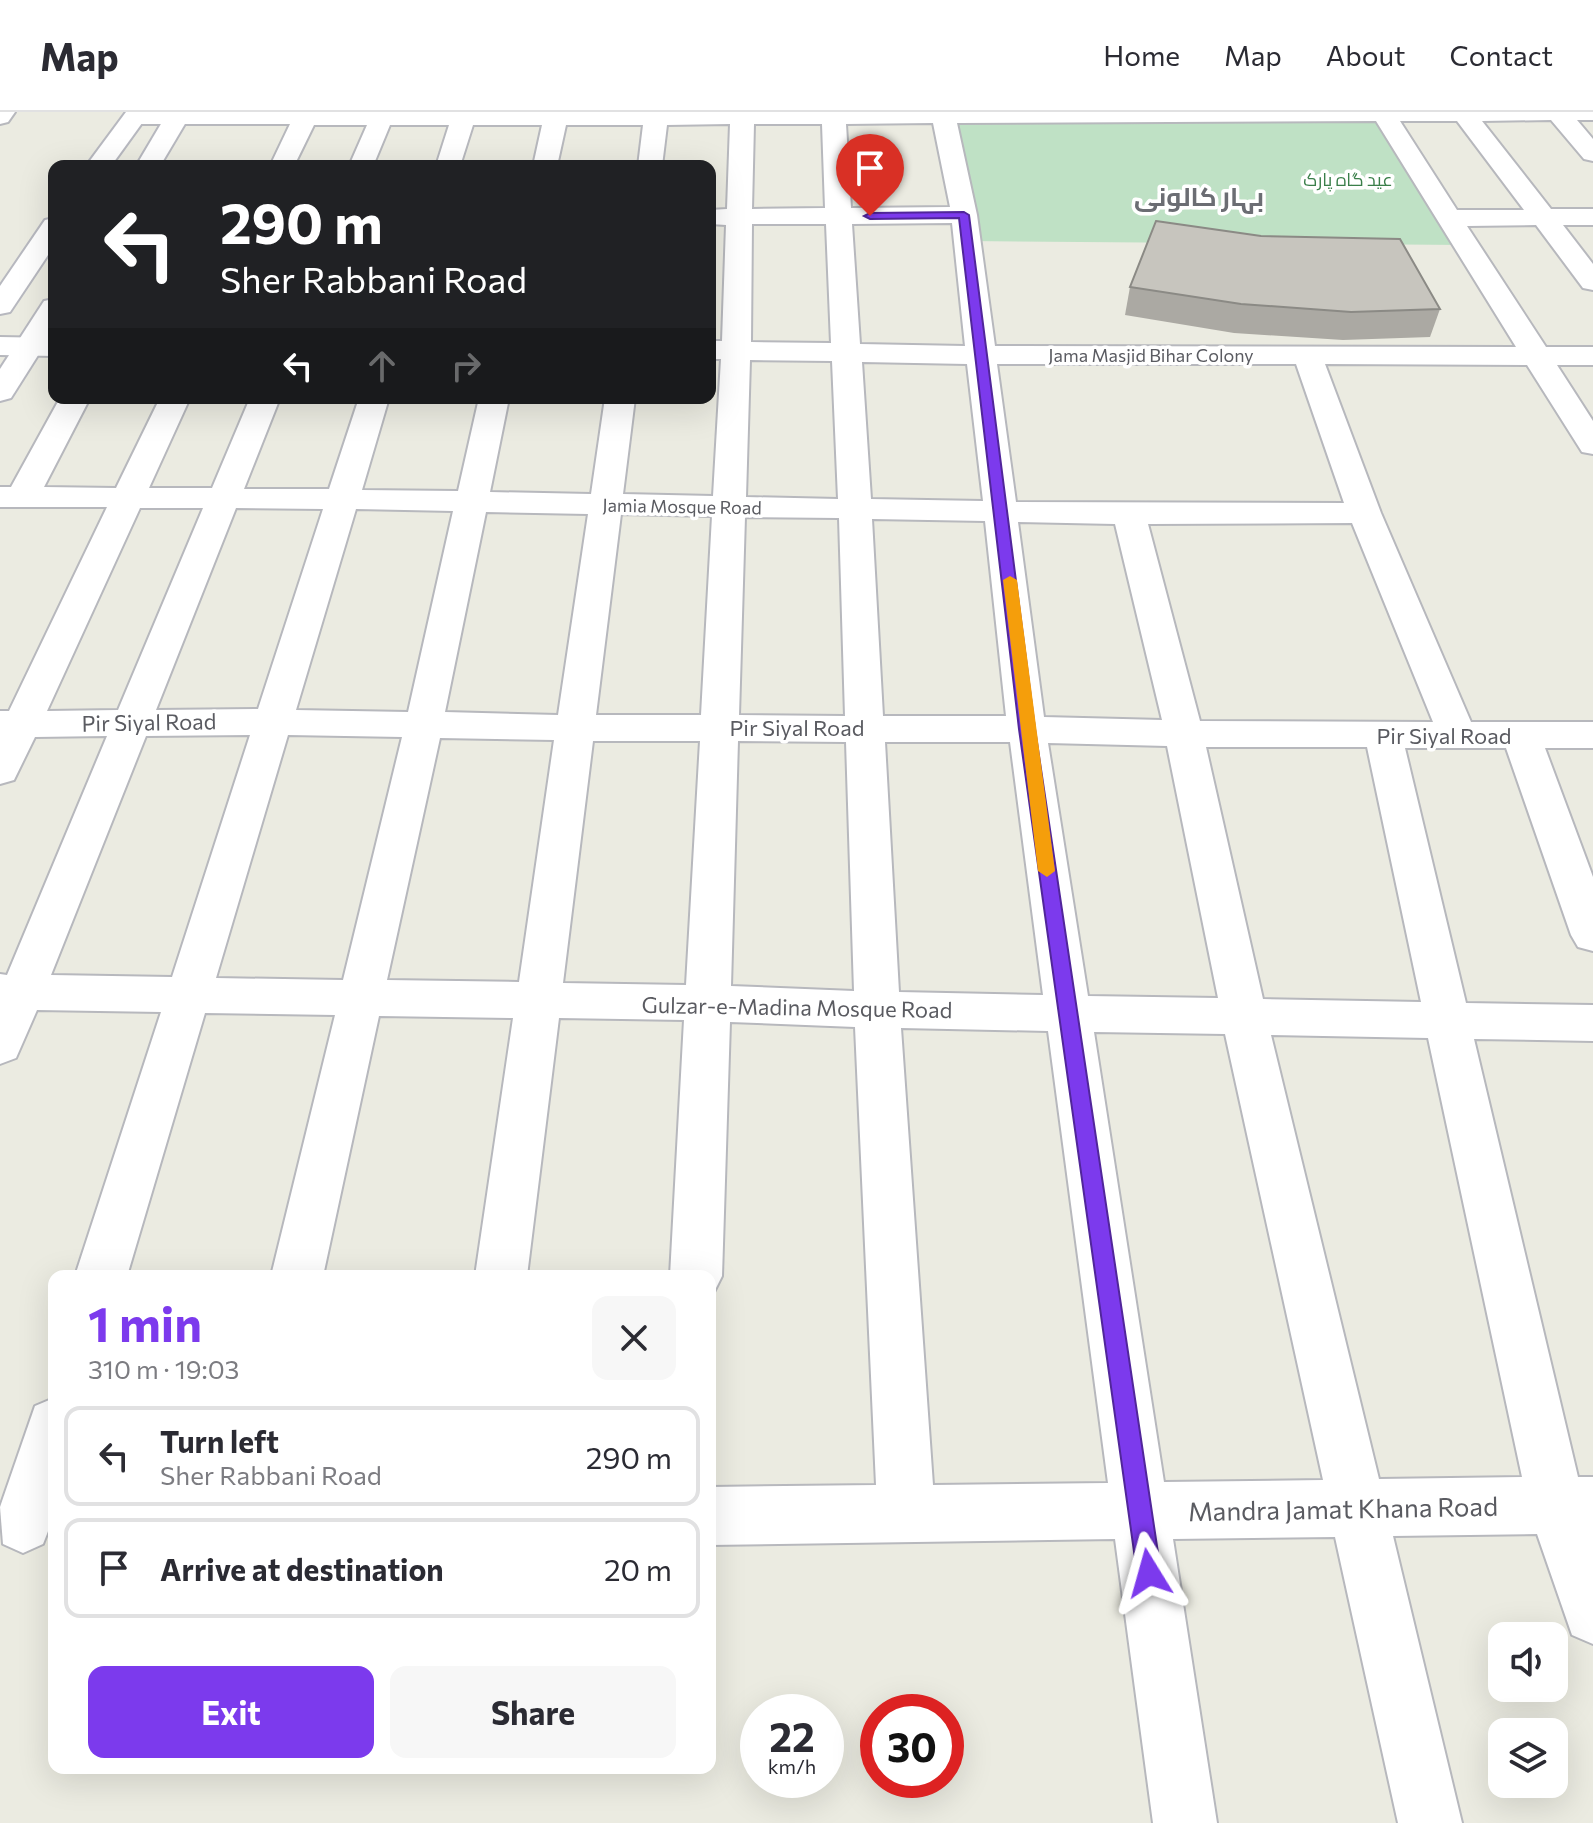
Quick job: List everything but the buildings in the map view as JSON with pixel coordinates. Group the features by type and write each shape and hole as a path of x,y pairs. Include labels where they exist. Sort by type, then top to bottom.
{"street":[{"path":"1464,113 1593,282"},
{"path":"1558,113 1593,154"},
{"path":"102,160 136,114 1593,113"},
{"path":"151,160 178,114"},
{"path":"943,114 964,215 1027,729 1185,1823"},
{"path":"1383,114 1593,445"},
{"path":"285,160 307,115"},
{"path":"363,160 382,115"},
{"path":"450,160 464,115"},
{"path":"546,160 556,115"},
{"path":"651,160 655,115"},
{"path":"696,1270 729,506 723,350 725,217 742,115"},
{"path":"833,115 866,726 877,1010 906,1513"},
{"path":"725,217 964,215"},
{"path":"1449,218 1593,217"},
{"path":"0,306 48,235"},
{"path":"0,315 45,333"},
{"path":"0,346 45,333"},
{"path":"0,392 45,333"},
{"name":"Jama Masjid Bihar Colony","path":"723,350 983,355 1593,356"},
{"path":"1307,355 1364,513 1458,735"},
{"path":"11,496 71,404"},
{"path":"0,770 11,724 172,404"},
{"path":"0,1045 10,993 131,722 262,404"},
{"path":"103,1270 276,722 372,404"},
{"path":"298,1270 424,724 493,404"},
{"path":"502,1270 619,404"},
{"name":"Jamia Mosque Road","path":"11,496 855,507 1129,514 1364,513"},
{"path":"1129,514 1184,734 1244,1016 1430,1823"},
{"name":"Pir Siyal Road","path":"11,724 276,722 577,728 866,726 1184,734 1593,735"},
{"path":"1383,734 1447,1019 1575,1505 1593,1614"},
{"path":"1521,735 1593,935"},
{"name":"Gulzar-e-Madina Mosque Road","path":"10,993 708,1003 877,1010 1593,1023"},
{"path":"26,1524 48,1446"},
{"name":"Mandra Jamat Khana Road","path":"716,1516 1575,1505"}],"green space":[{"name":"عید گاہ پارک","path":"1384,115 1465,245 967,241 944,117"}],"slow traffic":[{"path":"1010,580 1047,871"}],"district":[{"name":"بہار کالونی","path":"1199,195"}],"route":[{"path":"870,216 964,215 1027,729 1149,1573"}]}
